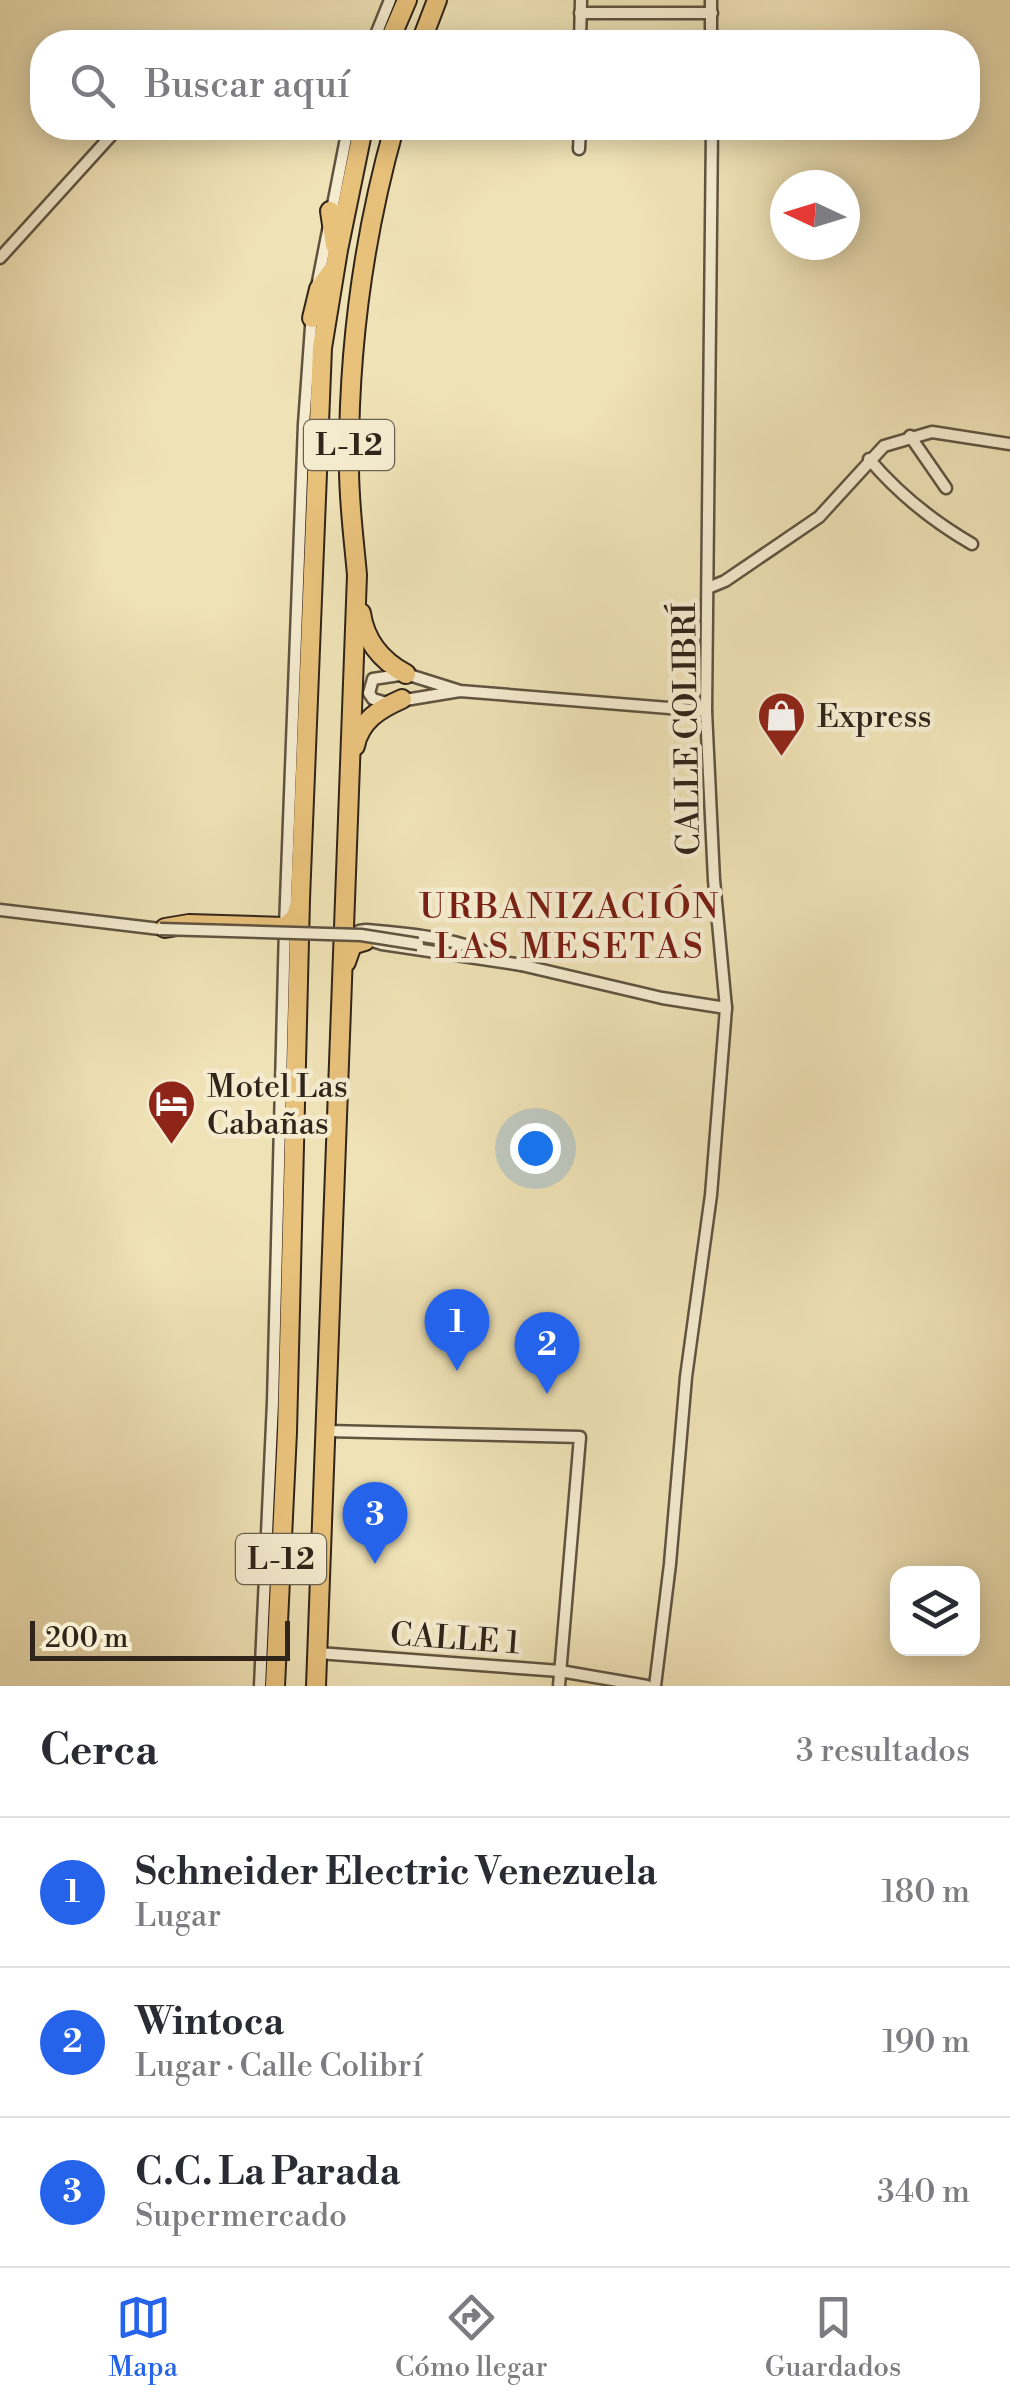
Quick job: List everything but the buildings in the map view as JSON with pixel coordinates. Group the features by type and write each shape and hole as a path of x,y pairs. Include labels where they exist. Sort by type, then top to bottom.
{"highway":[{"path":"394,30 407,0"},
{"path":"426,30 438,0"},
{"name":"L-12","path":"274,1686 287,1432 298,957 322,348 350,140"},
{"name":"L-12","path":"316,1686 357,575 348,471 353,344 378,184 391,140"},
{"path":"312,318 319,289 336,258 330,211"},
{"path":"357,575 366,632 380,656 406,674"},
{"path":"350,766 357,736 364,725 374,714 402,699"},
{"path":"342,987 349,950 365,936 353,925 344,886"},
{"path":"285,933 296,917 300,899"},
{"path":"160,929 190,934 285,933"},
{"path":"285,933 295,945 298,957"},
{"path":"285,998 297,1035"},
{"path":"270,1462 287,1432"}],"street":[{"path":"378,30 390,0"},
{"path":"580,0 580,30"},
{"path":"710,0 712,30"},
{"path":"580,13 712,13"},
{"path":"373,30 382,21"},
{"path":"0,258 107,140"},
{"name":"L-12","path":"260,1686 304,424 312,318 330,211 348,140"},
{"path":"579,140 579,149"},
{"name":"CALLE COLIBRÍ","path":"656,1686 686,1377 711,1195 726,1008 714,880 706,712 712,140"},
{"path":"708,588 725,581 819,516 884,446 910,436 942,432 1010,444"},
{"path":"910,436 946,488"},
{"path":"869,458 929,516 972,544"},
{"path":"460,691 386,703 373,700 369,686 373,679 382,676 406,674 460,691 706,712"},
{"path":"0,910 160,929 361,935 501,959"},
{"path":"365,936 522,965"},
{"path":"365,936 461,944 522,965 662,998 726,1008"},
{"path":"327,1431 580,1437 559,1686"},
{"name":"CALLE 1","path":"318,1653 560,1671 647,1686"}],"place":[{"name":"Express","path":"782,758"},
{"name":"Motel Las Cabañas","path":"172,1146"},
{"name":"Schneider Electric Venezuela","path":"457,1371"},
{"name":"Wintoca","path":"547,1394"},
{"name":"C.C. La Parada","path":"375,1564"}],"district":[{"name":"URBANIZACIÓN LAS MESETAS","path":"570,926"}]}
